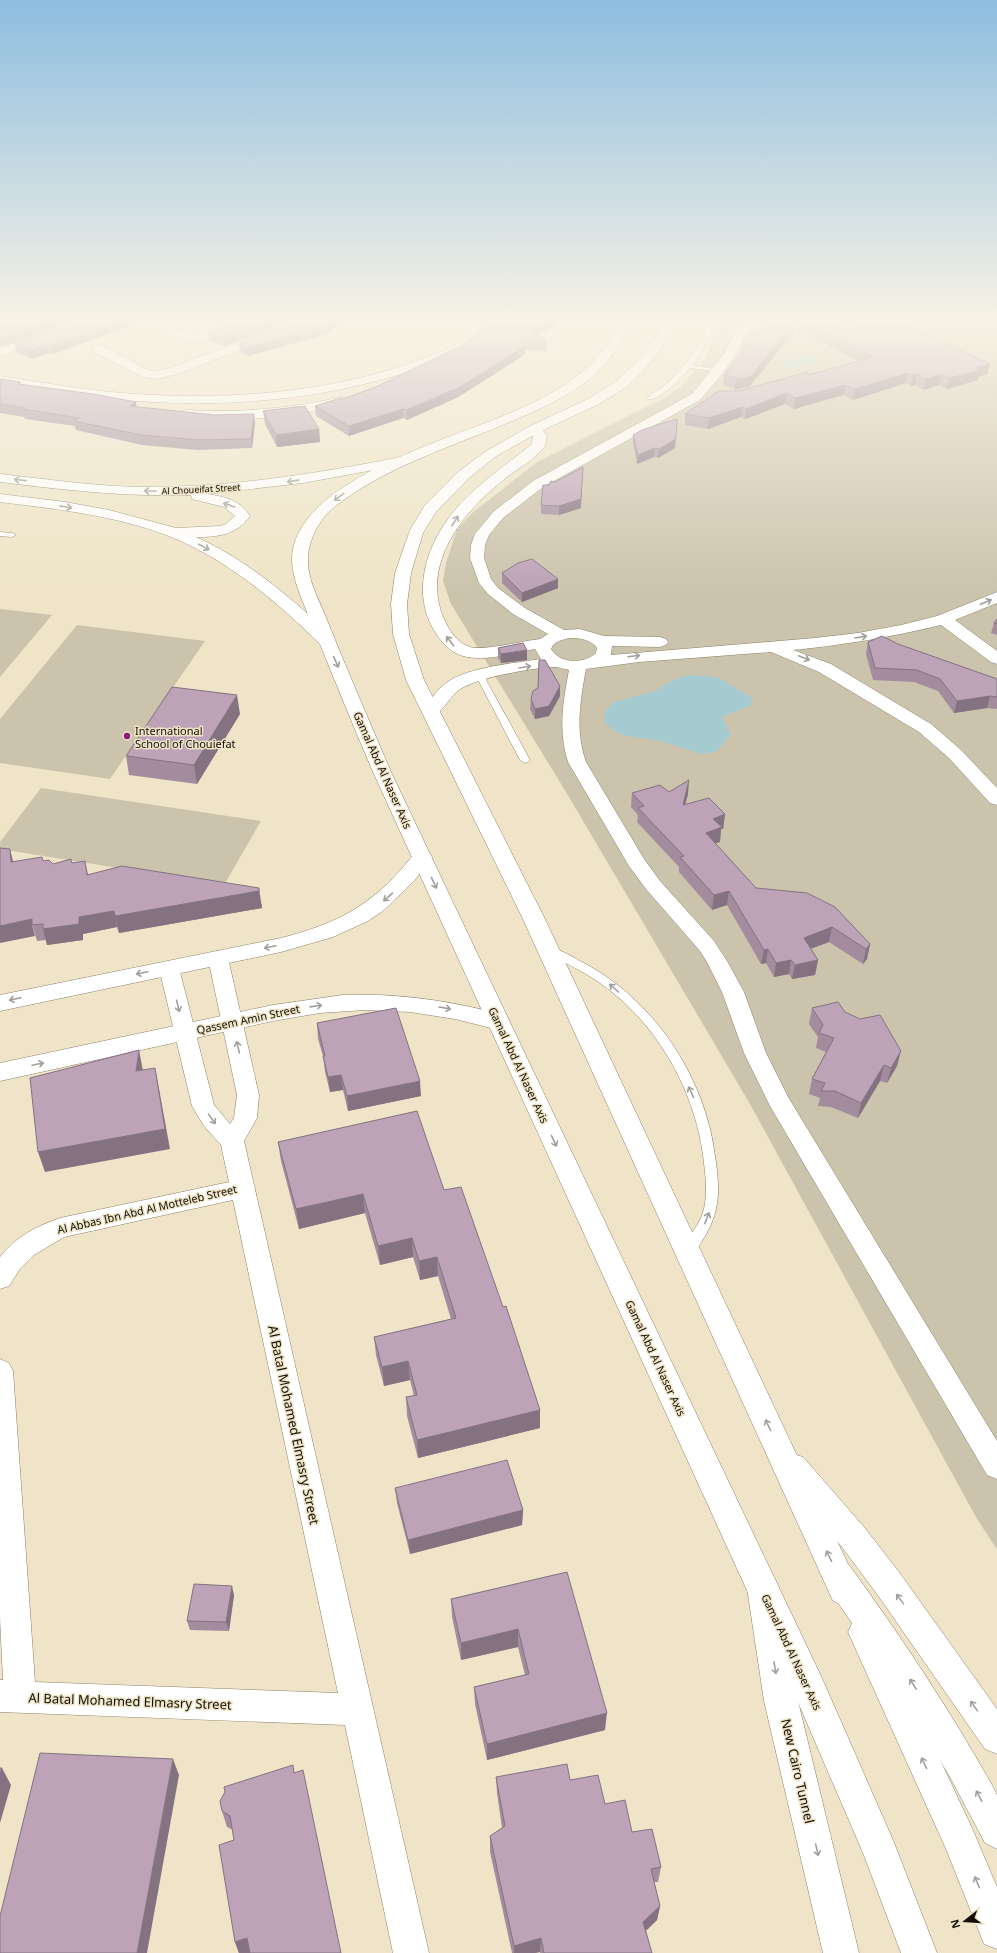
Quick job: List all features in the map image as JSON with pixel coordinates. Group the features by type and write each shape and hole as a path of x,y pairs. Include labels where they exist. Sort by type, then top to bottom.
{"main road":[{"name":"Gamal Abd Al Naser Axis","path":"525,409 485,428 400,461 361,482 337,498 319,514 304,538 300,548 301,565 327,641 382,772 763,1588 852,1784 896,1889 919,1953"},
{"path":"576,409 493,452 470,468 444,492 419,525 401,578 398,604 399,631 406,659 549,950 956,1833 997,1931"},
{"name":"Al Choueifat Street","path":"0,478 107,490 175,491 273,484 324,477 400,461"},
{"path":"172,532 207,532 226,529 236,526 243,516 241,511 234,506 175,491"},
{"path":"0,498 59,505 132,520 172,532 208,550 246,573 288,605 327,641"},
{"path":"0,1002 218,958 300,940 339,928 372,910 398,888 422,857"},
{"name":"Qassem Amin Street","path":"0,1072 318,1005 371,1001 417,1004 449,1008 499,1022"},
{"path":"781,1454 853,1537 888,1583 997,1737"},
{"path":"838,1576 883,1639 933,1715 997,1831"},
{"name":"New Cairo Tunnel","path":"763,1588 781,1701 841,1953"}],"street":[{"path":"161,409 178,413 236,416 303,409"},
{"path":"560,634 519,611 493,591 484,580 477,558 478,545 482,534 498,515 538,484 674,409"},
{"path":"535,429 540,436 538,446 484,489 457,517 441,544 429,580 429,591 437,622 454,646 460,650 470,653 484,653 545,642 560,634 582,634 600,641 704,641 764,637 831,629 902,617 943,607 997,584"},
{"path":"431,710 446,692 456,684 488,674 556,662 587,664 650,655 833,641 886,632 943,619 997,597"},
{"path":"943,619 997,659"},
{"path":"600,641 604,646 604,652 601,657 587,664 569,724 572,750 577,762 636,862 652,885 699,937 717,961 733,992 755,1054 778,1100 997,1466"},
{"path":"833,641 830,654 832,667 836,674"},
{"path":"545,642 543,648 544,653 556,662"},
{"path":"770,647 813,662 836,674 925,728 955,754 997,799"},
{"path":"484,653 488,674"},
{"path":"169,968 203,1106 210,1118 232,1141 245,1118 248,1101 247,1085 218,958"},
{"name":"Al Batal Mohamed Elmasry Street","path":"232,1141 411,1953"},
{"name":"Al Abbas Ibn Abd Al Motteleb Street","path":"0,1279 5,1269 22,1248 53,1230 243,1188"},
{"path":"0,1371 10,1697"},
{"name":"Al Batal Mohamed Elmasry Street","path":"10,1697 357,1710"}],"lane":[{"path":"0,534 12,535"},
{"path":"488,674 525,760"},
{"path":"549,950 595,974 631,1003 668,1048 683,1074 695,1100 704,1128 710,1158 713,1188 709,1214 697,1239 687,1251"}],"shaded area":[{"path":"642,409 997,409 997,1549 977,1519 750,1104 566,792 451,604 443,581 446,563 457,529 471,514 537,462"},
{"path":"0,609 52,615 0,677"},
{"path":"77,625 205,641 110,779 0,763 0,719"},
{"path":"41,788 261,821 224,885 0,849 0,842"}],"water":[{"path":"688,675 717,677 751,697 752,705 722,717 731,734 717,751 701,754 657,740 630,737 616,732 604,722 605,712 613,702 655,691 671,681"}],"building":[{"path":"24,409 159,409 214,415 254,414 251,439 197,440 141,435 74,421 79,418"},
{"path":"307,409 319,429 276,435 263,411"},
{"path":"320,409 403,409 349,426"},
{"path":"692,409 736,409 709,418 685,414"},
{"path":"677,419 676,439 659,449 655,448 638,455 633,435 642,430"},
{"path":"583,467 581,499 559,506 541,505 543,485 549,485 551,481 555,482"},
{"path":"532,559 558,579 522,593 502,573 518,563"},
{"path":"882,636 898,644 997,679 997,697 990,696 957,701 940,679 917,670 875,668 868,642"},
{"path":"523,643 527,650 501,654 498,648"},
{"path":"539,660 545,660 560,686 549,706 535,709 531,699 533,691 538,688"},
{"path":"172,687 237,695 194,765 126,756"},
{"path":"689,780 683,805 709,798 725,814 713,819 722,827 706,833 756,888 807,893 835,907 870,944 866,949 832,927 804,938 818,960 795,965 791,960 776,963 768,949 764,950 729,891 714,895 680,857 684,856 638,808 644,806 632,793 660,785 669,792"},
{"path":"0,848 10,849 11,862 42,857 43,861 49,860 53,864 71,859 72,863 85,861 87,875 122,866 259,888 259,891 115,916 114,911 79,917 79,924 43,929 43,924 32,925 32,919 0,926"},
{"path":"838,1002 845,1012 860,1019 880,1015 901,1051 891,1068 884,1065 861,1103 835,1091 821,1091 825,1083 812,1079 834,1038 819,1033 823,1025 812,1008"},
{"path":"396,1008 420,1081 347,1096 341,1075 328,1077 323,1056 325,1056 317,1023"},
{"path":"139,1050 136,1071 155,1068 165,1129 38,1152 30,1078"},
{"path":"417,1111 444,1190 461,1187 503,1307 506,1306 540,1410 417,1440 406,1397 417,1395 408,1361 382,1367 374,1337 456,1318 437,1257 419,1261 412,1238 378,1246 363,1194 296,1209 278,1142"},
{"path":"507,1460 523,1510 408,1540 395,1488"},
{"path":"567,1572 607,1713 487,1744 474,1687 529,1674 518,1629 461,1643 451,1599"},
{"path":"194,1584 232,1586 226,1622 187,1621"},
{"path":"40,1753 173,1759 137,1953 0,1953 0,1916"},
{"path":"567,1764 570,1780 598,1775 605,1804 625,1800 632,1832 652,1829 661,1867 651,1869 660,1906 643,1922 652,1953 544,1953 541,1938 514,1946 490,1836 505,1826 496,1777"},
{"path":"293,1765 294,1773 303,1770 341,1953 250,1953 247,1938 235,1942 219,1845 234,1840 230,1816 222,1811 220,1801 225,1792 224,1787"}],"place":[{"name":"International School of Chouiefat","path":"127,736"}]}
